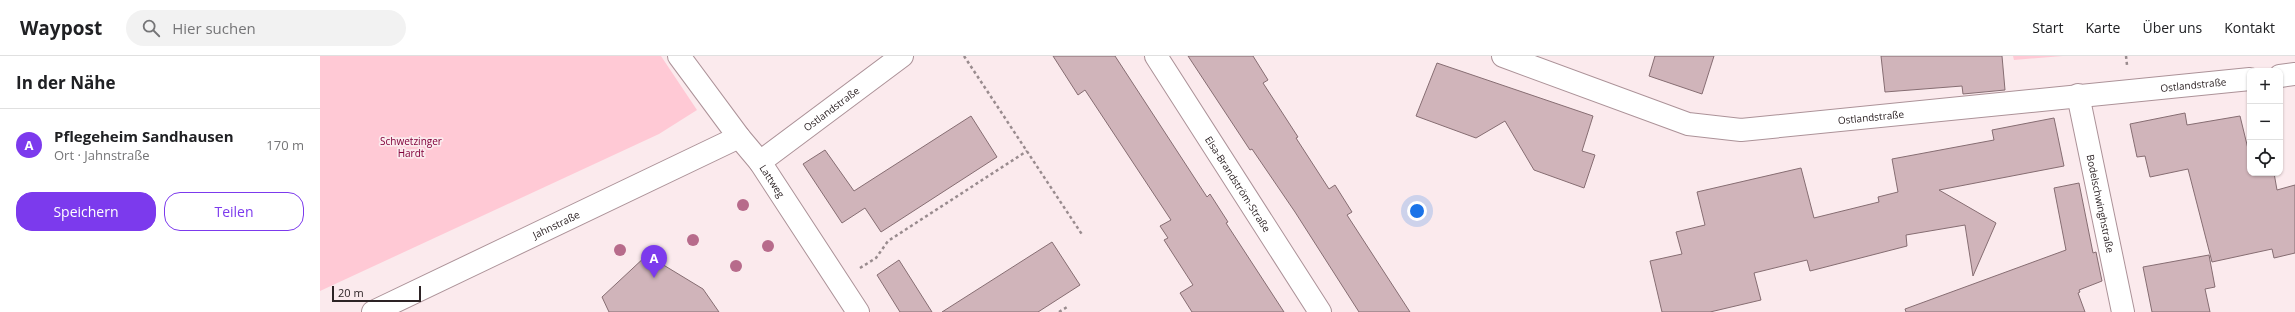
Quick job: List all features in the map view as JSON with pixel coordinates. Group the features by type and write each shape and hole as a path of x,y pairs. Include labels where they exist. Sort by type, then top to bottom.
{"street":[{"name":"Lattweg","path":"680,56 739,137 760,162 858,312"},
{"name":"Ostlandstraße","path":"760,162 902,56"},
{"name":"Elsa-Brandström-Straße","path":"1156,56 1320,312"},
{"name":"Ostlandstraße","path":"1504,56 1688,124 1741,130 2078,95 2247,79"},
{"path":"2283,76 2295,74"},
{"name":"Bodelschwinghstraße","path":"2078,95 2124,312"},
{"name":"Jahnstraße","path":"373,312 739,137"}],"path":[{"path":"964,56 1083,236"},
{"path":"838,282 876,258 888,241 1027,151"},
{"path":"1059,312 1067,307"}],"green space":[{"name":"Schwetzinger Hardt","path":"320,56 661,56 697,110 659,134 320,291"},
{"path":"2013,56 2063,56 2014,60"}],"building":[{"path":"1053,56 1115,56 1207,197 1210,194 1228,222 1226,223 1284,312 1192,312 1180,293 1193,285 1164,240 1168,238 1160,226 1171,220 1085,90 1078,95"},
{"path":"1188,56 1253,56 1268,80 1263,83 1298,137 1296,138 1329,189 1335,185 1352,212 1347,215 1410,312 1359,312 1295,212 1252,149 1250,150"},
{"path":"1655,56 1714,56 1702,94 1649,76"},
{"path":"1881,56 2002,56 2005,90 1963,94 1962,86 1885,92"},
{"path":"1437,63 1593,116 1582,151 1595,155 1584,188 1534,170 1505,121 1476,138 1416,116"},
{"path":"2185,113 2187,125 2240,116 2247,145 2247,176 2275,176 2277,190 2295,185 2295,253 2274,258 2272,249 2212,262 2188,169 2150,177 2145,156 2137,157 2130,124"},
{"path":"971,116 997,157 881,232 865,208 842,223 803,164 825,150 854,191"},
{"path":"2054,118 2064,166 1939,190 1996,223 1973,276 1965,225 1906,235 1907,246 1810,271 1807,260 1754,273 1761,300 1710,312 1662,312 1650,261 1682,254 1676,232 1705,225 1697,192 1801,168 1814,218 1879,202 1878,197 1898,192 1892,159 1994,140 1992,130"},
{"path":"2079,183 2093,253 2096,252 2102,281 2079,290 2080,292 2078,293 2085,312 1906,312 1905,309 2066,250 2054,188"},
{"path":"1052,242 1080,285 1038,312 942,312"},
{"path":"647,255 703,289 719,312 609,312 602,297"},
{"path":"2209,255 2215,287 2205,289 2210,312 2152,312 2143,267"},
{"path":"899,260 932,312 900,312 877,275"}],"place":[{"name":"Pflegeheim Sandhausen","path":"654,278"}]}
